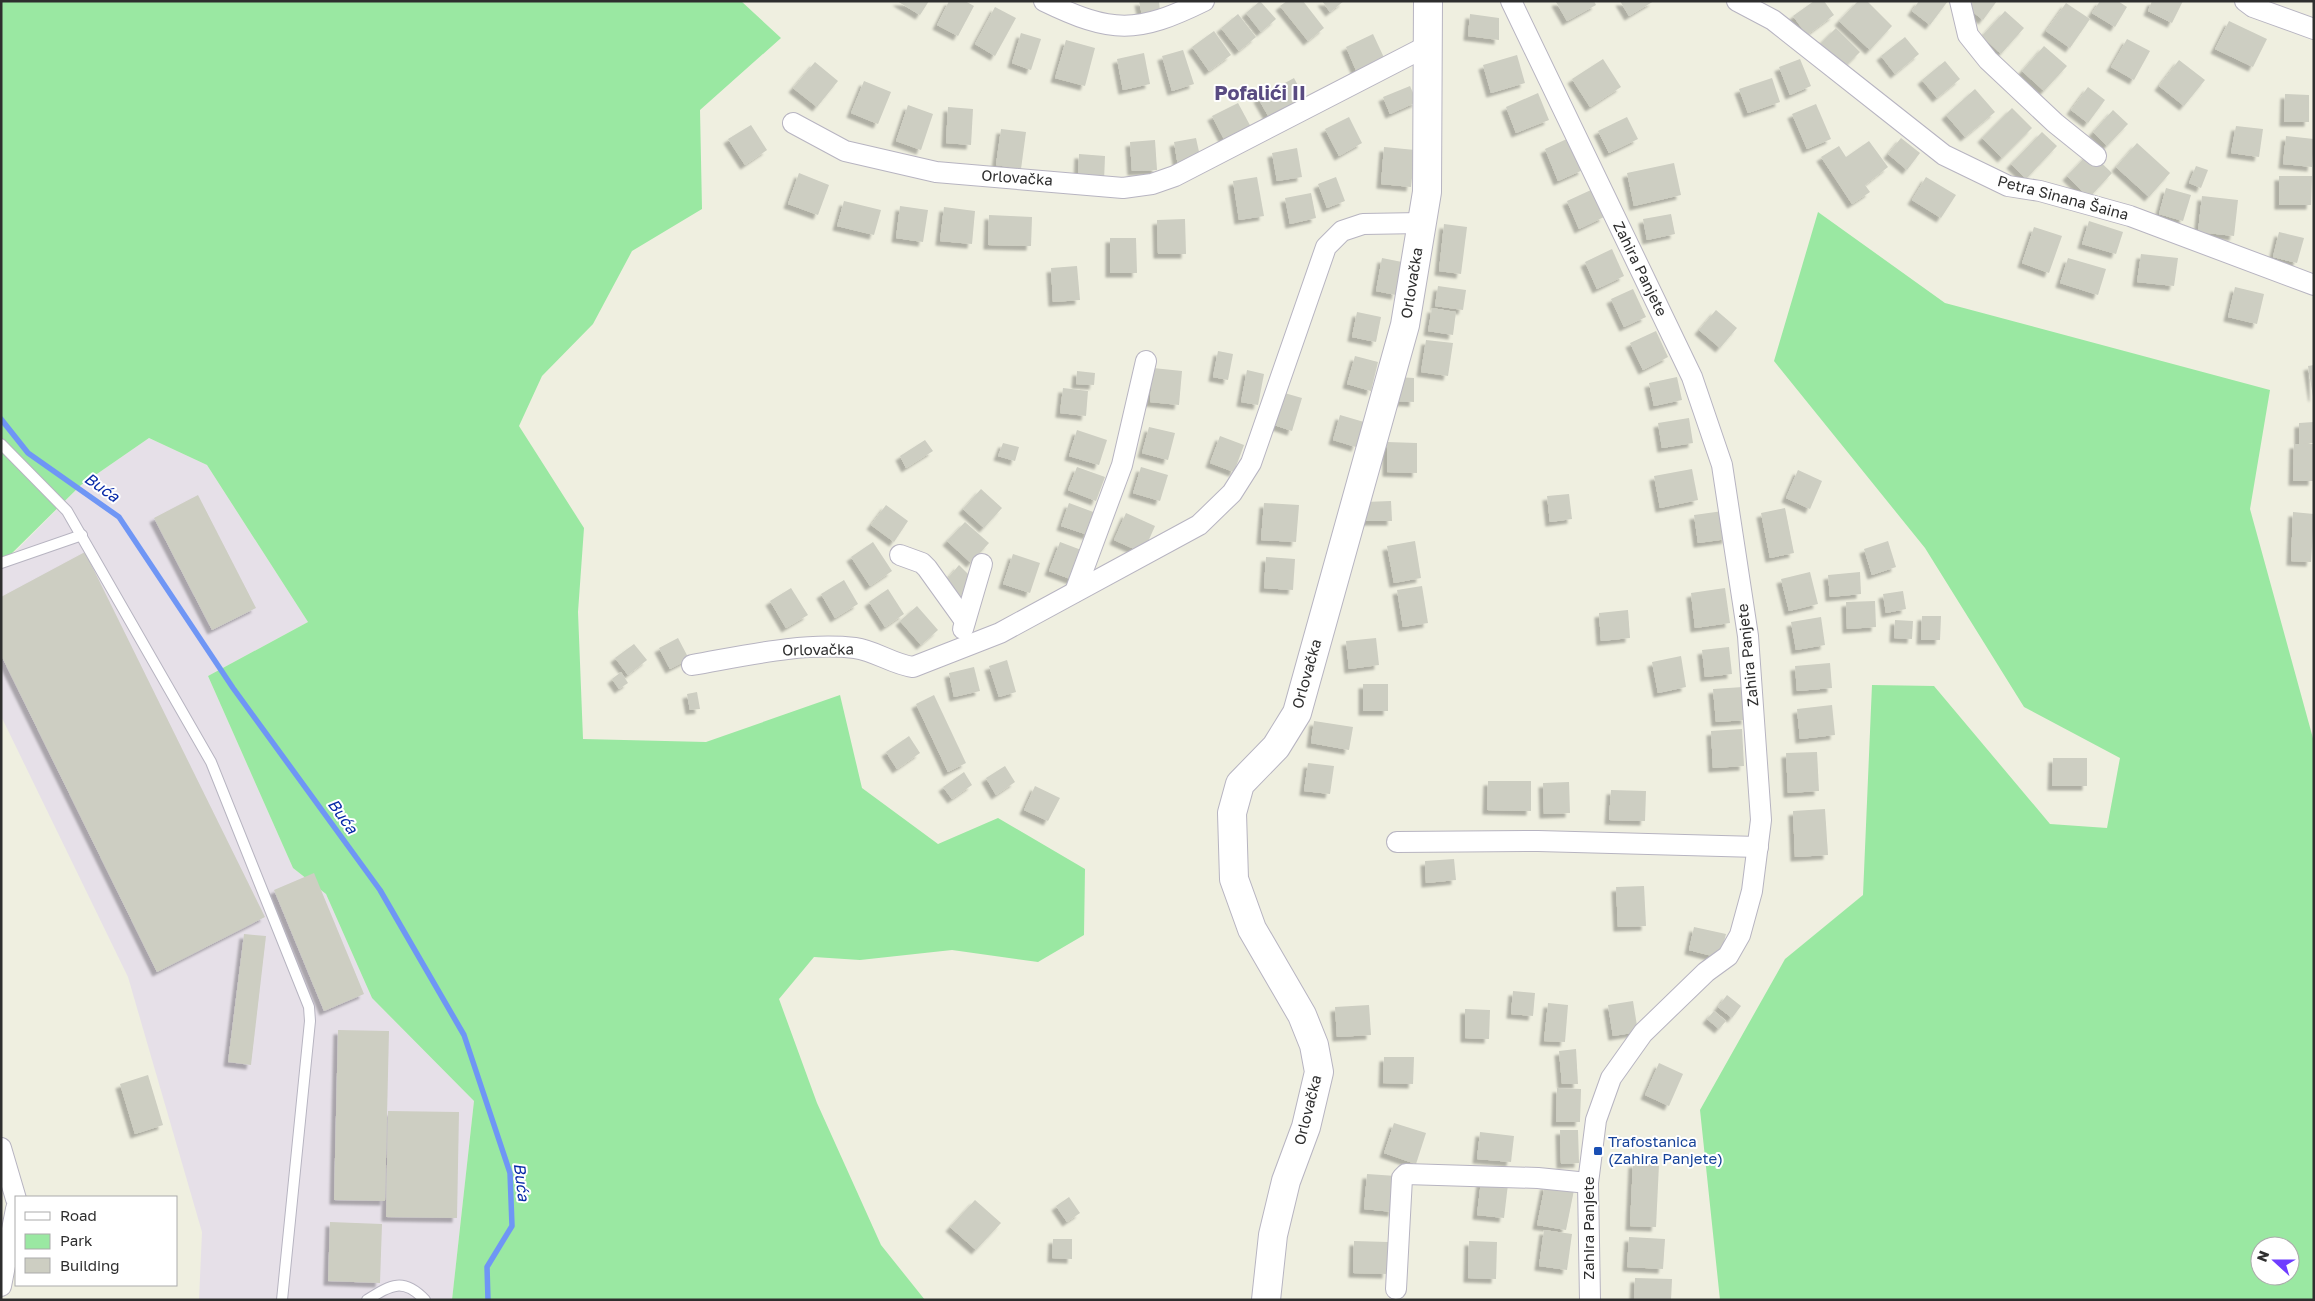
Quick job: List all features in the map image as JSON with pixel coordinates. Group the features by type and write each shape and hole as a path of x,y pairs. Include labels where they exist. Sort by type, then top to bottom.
{"street":[{"path":"1044,1 1082,19 1104,25 1135,26 1152,24 1204,1"},
{"name":"Orlovačka","path":"1268,1299 1273,1235 1286,1181 1306,1127 1319,1072 1314,1045 1302,1015 1252,929 1234,879 1232,813 1240,784 1276,748 1297,713 1405,325 1427,192 1428,1"},
{"name":"Zahira Panjete","path":"1511,1 1692,377 1722,465 1748,636 1761,820 1752,891 1740,935 1728,956 1706,972 1643,1032 1611,1078 1596,1120 1588,1183 1590,1300"},
{"name":"Petra Sinana Šaina","path":"1737,1 1772,20 1944,155 1973,171 2008,186 2040,191 2130,216 2314,286"},
{"path":"1960,1 1968,35 1988,60 2055,123 2096,156"},
{"path":"2245,1 2253,7 2314,29"},
{"name":"Orlovačka","path":"793,123 845,152 936,172 1124,188 1176,176 1427,46"},
{"name":"Orlovačka","path":"692,665 789,648 855,648 871,652 898,665 913,667 1000,633 1199,524 1232,493 1251,463 1326,248 1342,231 1363,224 1421,223"},
{"path":"1075,592 1122,465 1146,361"},
{"path":"900,555 922,563 927,568 965,621"},
{"path":"958,648 982,564"},
{"path":"1397,842 1538,841 1758,847"},
{"path":"1,1148 15,1196"},
{"path":"1396,1289 1402,1178 1406,1174 1538,1178 1588,1183"},
{"path":"1,1286 15,1214"}],"lane":[{"path":"1,444 67,511 211,762 308,1007 310,1021 282,1300"},
{"path":"1,563 82,535"},
{"path":"367,1300 389,1286 398,1285 409,1287 425,1300"}],"shaded area":[{"path":"149,438 207,465 308,622 208,676 293,868 326,894 372,998 474,1101 452,1300 199,1300 202,1232 128,977 1,716 1,566 81,485"}],"green space":[{"path":"1,1 741,1 781,38 700,110 702,209 632,251 593,324 542,376 519,426 584,528 578,612 583,739 706,742 840,695 862,788 938,844 998,818 1085,869 1084,935 1038,962 952,950 860,960 814,957 779,999 817,1103 881,1245 925,1300 452,1300 474,1101 372,998 326,894 293,868 208,676 308,622 207,465 149,438 81,485 1,564"},
{"path":"1818,212 1945,303 2270,390 2250,509 2314,742 2314,1300 1720,1300 1700,1110 1785,959 1863,895 1872,685 1934,686 2050,824 2107,828 2120,758 2024,707 1925,548 1774,361"}],"building":[{"path":"897,1 929,1 920,15"},
{"path":"949,1 965,1 974,6 958,36 937,25"},
{"path":"1139,1 1159,1 1160,12 1142,15"},
{"path":"1260,1 1276,19 1261,32 1246,13"},
{"path":"1287,1 1303,1 1324,28 1308,41 1280,6"},
{"path":"1322,1 1344,1 1330,12"},
{"path":"1594,1 1596,5 1567,21 1556,2"},
{"path":"1620,1 1654,1 1629,16"},
{"path":"1814,1 1824,1 1834,15 1807,35 1793,16"},
{"path":"1858,1 1867,1 1892,26 1870,50 1839,21"},
{"path":"1919,1 1948,1 1930,25 1912,11"},
{"path":"1973,1 1997,1 1983,20 1968,8"},
{"path":"2100,1 2118,1 2127,7 2115,27 2092,13"},
{"path":"2152,1 2183,1 2172,23 2148,11"},
{"path":"2066,3 2090,19 2070,48 2046,31"},
{"path":"995,7 1016,18 995,56 975,44"},
{"path":"2005,11 2024,28 2001,54 1982,36"},
{"path":"1238,14 1256,37 1239,51 1221,28"},
{"path":"1470,14 1499,18 1499,40 1468,36"},
{"path":"2229,21 2267,39 2253,67 2215,49"},
{"path":"1836,28 1860,52 1842,70 1818,46"},
{"path":"1214,31 1231,55 1209,71 1192,47"},
{"path":"1021,33 1041,39 1031,70 1012,63"},
{"path":"1373,34 1386,62 1358,75 1346,47"},
{"path":"1905,37 1919,54 1895,74 1881,56"},
{"path":"2127,39 2150,51 2134,80 2111,67"},
{"path":"1066,40 1095,48 1085,86 1055,78"},
{"path":"2044,46 2067,66 2044,91 2022,71"},
{"path":"1183,50 1194,84 1172,91 1162,56"},
{"path":"1144,53 1150,84 1123,90 1117,59"},
{"path":"1517,55 1525,83 1491,93 1483,65"},
{"path":"1603,59 1621,87 1590,107 1572,79"},
{"path":"1800,59 1811,86 1790,95 1779,67"},
{"path":"2179,60 2205,80 2184,106 2159,86"},
{"path":"1945,61 1960,79 1937,98 1922,80"},
{"path":"815,62 838,81 817,107 793,88"},
{"path":"1294,78 1305,99 1270,119 1258,98"},
{"path":"1772,78 1780,102 1748,113 1739,89"},
{"path":"864,81 891,92 878,124 851,113"},
{"path":"1410,86 1417,102 1390,114 1383,97"},
{"path":"2088,87 2105,100 2088,123 2071,110"},
{"path":"1975,89 1995,112 1965,137 1946,115"},
{"path":"1538,93 1549,120 1516,133 1506,107"},
{"path":"2285,94 2309,95 2309,122 2284,122"},
{"path":"1238,103 1252,129 1226,143 1212,116"},
{"path":"1816,104 1831,139 1807,149 1792,114"},
{"path":"908,105 933,114 921,150 896,141"},
{"path":"948,107 973,109 971,145 946,143"},
{"path":"2012,108 2032,128 2002,158 1982,138"},
{"path":"2113,110 2128,124 2107,146 2093,132"},
{"path":"1349,117 1362,143 1339,156 1325,129"},
{"path":"1627,117 1638,139 1609,153 1598,131"},
{"path":"751,125 767,150 745,165 728,139"},
{"path":"2236,126 2263,129 2259,157 2231,153"},
{"path":"1001,129 1026,132 1021,169 996,165"},
{"path":"2042,132 2057,146 2026,179 2011,164"},
{"path":"2286,136 2314,139 2312,167 2283,164"},
{"path":"1196,138 1201,161 1178,166 1174,142"},
{"path":"1569,138 1583,170 1558,181 1545,149"},
{"path":"1901,138 1920,153 1907,170 1888,154"},
{"path":"1155,140 1157,170 1132,171 1130,142"},
{"path":"1869,141 1888,167 1865,185 1870,192 1852,204 1821,157 1839,146 1846,157"},
{"path":"2137,143 2170,173 2149,197 2116,167"},
{"path":"1384,147 1415,150 1411,187 1381,184"},
{"path":"1297,148 1302,177 1277,181 1272,153"},
{"path":"2090,152 2112,173 2089,198 2067,176"},
{"path":"1079,154 1105,156 1104,181 1078,180"},
{"path":"1674,163 1681,195 1634,206 1627,173"},
{"path":"2196,166 2208,170 2201,188 2189,183"},
{"path":"799,173 829,185 818,215 788,204"},
{"path":"2279,176 2312,176 2311,205 2279,205"},
{"path":"1257,177 1264,216 1239,220 1233,181"},
{"path":"1336,177 1345,201 1327,208 1318,184"},
{"path":"1926,177 1956,195 1941,218 1912,200"},
{"path":"2166,188 2191,195 2183,221 2159,214"},
{"path":"1591,190 1604,217 1579,229 1567,201"},
{"path":"1311,193 1316,218 1290,224 1285,198"},
{"path":"2202,196 2238,200 2234,236 2198,232"},
{"path":"844,201 881,210 874,235 837,226"},
{"path":"900,206 928,210 923,242 896,238"},
{"path":"944,207 975,211 972,244 940,241"},
{"path":"1671,214 1675,234 1647,240 1643,219"},
{"path":"989,215 1032,217 1031,246 988,245"},
{"path":"1185,219 1186,254 1158,254 1157,220"},
{"path":"2089,221 2123,232 2116,254 2082,244"},
{"path":"1444,224 1467,227 1461,274 1439,271"},
{"path":"2034,227 2062,236 2049,273 2022,263"},
{"path":"2279,232 2304,238 2297,263 2273,257"},
{"path":"1110,238 1136,238 1137,273 1110,273"},
{"path":"1612,249 1624,276 1597,289 1585,262"},
{"path":"2141,254 2178,258 2174,286 2137,282"},
{"path":"1382,258 1402,262 1396,295 1376,291"},
{"path":"2068,258 2106,269 2098,295 2060,283"},
{"path":"1077,266 1080,300 1053,302 1051,268"},
{"path":"1438,286 1466,290 1463,310 1435,306"},
{"path":"2235,287 2264,294 2257,324 2228,317"},
{"path":"1633,289 1646,317 1624,327 1611,299"},
{"path":"1432,308 1456,312 1453,335 1428,331"},
{"path":"1716,310 1737,328 1720,348 1699,330"},
{"path":"1357,312 1381,317 1376,342 1352,337"},
{"path":"1656,331 1668,357 1643,370 1630,343"},
{"path":"1426,340 1453,343 1448,376 1421,372"},
{"path":"1218,351 1233,354 1228,380 1213,377"},
{"path":"1355,356 1378,362 1371,391 1347,384"},
{"path":"2314,365 2314,397 2313,397 2308,366"},
{"path":"1153,368 1182,371 1179,405 1150,402"},
{"path":"1247,370 1264,374 1258,405 1241,402"},
{"path":"1077,371 1095,373 1094,385 1076,384"},
{"path":"1397,377 1414,378 1414,402 1396,401"},
{"path":"1677,377 1682,400 1654,406 1649,383"},
{"path":"1063,388 1088,391 1086,416 1060,413"},
{"path":"1281,392 1302,398 1292,431 1271,424"},
{"path":"1340,415 1364,422 1356,447 1333,440"},
{"path":"1689,418 1693,443 1662,448 1658,423"},
{"path":"2314,422 2314,443 2303,443 2313,444 2313,481 2293,481 2294,444 2299,444 2299,423"},
{"path":"1149,427 1175,433 1168,460 1142,453"},
{"path":"1077,430 1107,440 1099,465 1069,456"},
{"path":"1220,436 1244,445 1234,472 1210,463"},
{"path":"925,440 933,451 906,468 900,456"},
{"path":"1387,442 1417,443 1417,473 1387,472"},
{"path":"1003,443 1019,447 1015,461 998,456"},
{"path":"1077,467 1105,477 1096,501 1068,490"},
{"path":"1141,467 1168,475 1160,501 1133,493"},
{"path":"1692,469 1698,500 1660,508 1654,476"},
{"path":"1798,470 1822,481 1810,509 1786,498"},
{"path":"981,489 1002,508 984,528 963,509"},
{"path":"1569,494 1572,519 1550,522 1547,496"},
{"path":"198,495 256,608 212,630 154,518"},
{"path":"1391,501 1392,521 1366,521 1365,502"},
{"path":"1069,503 1096,513 1088,535 1061,526"},
{"path":"1264,503 1299,505 1296,542 1261,540"},
{"path":"886,505 908,521 894,542 871,525"},
{"path":"1785,508 1794,553 1770,558 1761,513"},
{"path":"1723,511 1727,539 1698,543 1694,515"},
{"path":"2293,512 2314,514 2311,562 2291,561"},
{"path":"1126,513 1155,526 1143,553 1114,540"},
{"path":"965,522 989,543 971,563 947,541"},
{"path":"1415,541 1421,578 1394,583 1387,546"},
{"path":"1888,541 1896,567 1872,575 1864,549"},
{"path":"873,542 892,571 870,586 851,557"},
{"path":"1060,542 1084,551 1073,580 1049,571"},
{"path":"85,552 265,917 157,972 1,655 1,597"},
{"path":"1013,554 1040,563 1030,593 1003,584"},
{"path":"1266,557 1295,559 1293,590 1264,588"},
{"path":"959,565 975,581 959,600 944,583"},
{"path":"1810,572 1818,604 1789,611 1781,579"},
{"path":"1860,572 1861,594 1830,597 1828,575"},
{"path":"844,580 858,604 835,618 821,594"},
{"path":"1422,586 1428,623 1403,627 1397,590"},
{"path":"791,588 808,615 786,628 770,601"},
{"path":"1725,588 1730,623 1695,628 1691,593"},
{"path":"888,589 904,614 885,627 869,602"},
{"path":"1903,591 1906,609 1886,613 1883,594"},
{"path":"1875,601 1876,627 1847,629 1846,602"},
{"path":"917,606 938,630 921,645 900,621"},
{"path":"1628,610 1630,638 1601,641 1599,613"},
{"path":"1922,616 1941,616 1940,640 1921,640"},
{"path":"1821,617 1825,645 1796,650 1791,622"},
{"path":"1895,620 1913,621 1912,639 1894,638"},
{"path":"678,638 689,659 670,669 659,648"},
{"path":"1376,638 1379,665 1349,669 1346,641"},
{"path":"634,644 647,660 628,675 615,658"},
{"path":"1729,647 1732,674 1705,677 1702,650"},
{"path":"1681,656 1686,687 1658,693 1652,662"},
{"path":"1007,660 1016,692 999,697 989,666"},
{"path":"1830,663 1832,688 1797,691 1795,666"},
{"path":"974,667 980,691 954,697 949,673"},
{"path":"621,672 628,683 619,689 612,679"},
{"path":"1363,684 1388,684 1388,711 1363,711"},
{"path":"1743,687 1746,720 1716,722 1713,689"},
{"path":"697,692 700,709 690,710 687,694"},
{"path":"934,695 966,763 948,772 916,704"},
{"path":"1832,705 1835,735 1800,739 1797,709"},
{"path":"1314,721 1353,727 1349,750 1311,743"},
{"path":"1742,729 1744,766 1713,768 1711,731"},
{"path":"909,736 920,753 897,769 886,752"},
{"path":"1817,752 1819,791 1788,793 1786,753"},
{"path":"2053,758 2087,758 2087,786 2052,786"},
{"path":"1308,763 1334,766 1330,794 1304,791"},
{"path":"1005,766 1015,782 996,795 986,778"},
{"path":"964,772 972,785 952,799 943,787"},
{"path":"1488,781 1531,781 1531,811 1487,810"},
{"path":"1569,782 1570,813 1544,814 1543,783"},
{"path":"1035,786 1060,798 1048,821 1024,810"},
{"path":"1611,790 1646,791 1645,821 1609,820"},
{"path":"1825,809 1828,855 1795,857 1793,811"},
{"path":"1454,859 1456,880 1426,883 1425,861"},
{"path":"314,873 364,994 324,1011 274,890"},
{"path":"1644,886 1646,926 1618,927 1616,887"},
{"path":"1694,927 1726,934 1720,958 1689,950"},
{"path":"244,934 266,936 251,1065 228,1062"},
{"path":"1513,991 1535,993 1533,1016 1511,1014"},
{"path":"1727,995 1741,1006 1732,1018 1718,1007"},
{"path":"1633,1001 1638,1032 1613,1036 1608,1005"},
{"path":"1548,1003 1568,1005 1565,1042 1544,1041"},
{"path":"1369,1005 1371,1035 1337,1037 1335,1007"},
{"path":"1465,1009 1490,1010 1489,1039 1465,1038"},
{"path":"1714,1011 1726,1021 1719,1029 1707,1019"},
{"path":"338,1030 389,1031 385,1201 334,1200"},
{"path":"1576,1049 1578,1084 1562,1084 1559,1051"},
{"path":"1384,1057 1414,1057 1413,1084 1383,1083"},
{"path":"1659,1063 1683,1074 1669,1106 1645,1095"},
{"path":"148,1075 163,1125 135,1134 120,1084"},
{"path":"1557,1088 1581,1089 1580,1122 1556,1122"},
{"path":"388,1111 459,1112 457,1218 386,1217"},
{"path":"1394,1123 1426,1133 1416,1164 1384,1153"},
{"path":"1560,1130 1578,1130 1579,1163 1561,1164"},
{"path":"1480,1132 1514,1136 1511,1162 1477,1159"},
{"path":"1633,1163 1659,1164 1656,1227 1630,1226"},
{"path":"1367,1174 1396,1176 1393,1212 1364,1209"},
{"path":"1481,1181 1508,1184 1504,1218 1477,1215"},
{"path":"1545,1185 1574,1190 1566,1230 1537,1225"},
{"path":"1069,1197 1080,1213 1067,1222 1056,1206"},
{"path":"975,1200 1001,1223 976,1250 950,1227"},
{"path":"330,1222 382,1224 380,1283 328,1281"},
{"path":"1544,1230 1572,1234 1567,1270 1539,1266"},
{"path":"1629,1237 1665,1239 1663,1269 1627,1267"},
{"path":"1053,1239 1072,1239 1072,1259 1052,1258"},
{"path":"1354,1241 1388,1242 1387,1274 1353,1273"},
{"path":"1469,1241 1497,1242 1496,1279 1468,1278"},
{"path":"1635,1278 1672,1279 1671,1300 1634,1300"}],"waterway":[{"name":"Buća","path":"1,419 28,453 119,517 233,688 380,890 464,1035 510,1173 512,1226 487,1267 488,1300"}],"place":[{"name":"Trafostanica (Zahira Panjete)","path":"1598,1151"}],"district":[{"name":"Pofalići II","path":"1260,93"}]}
